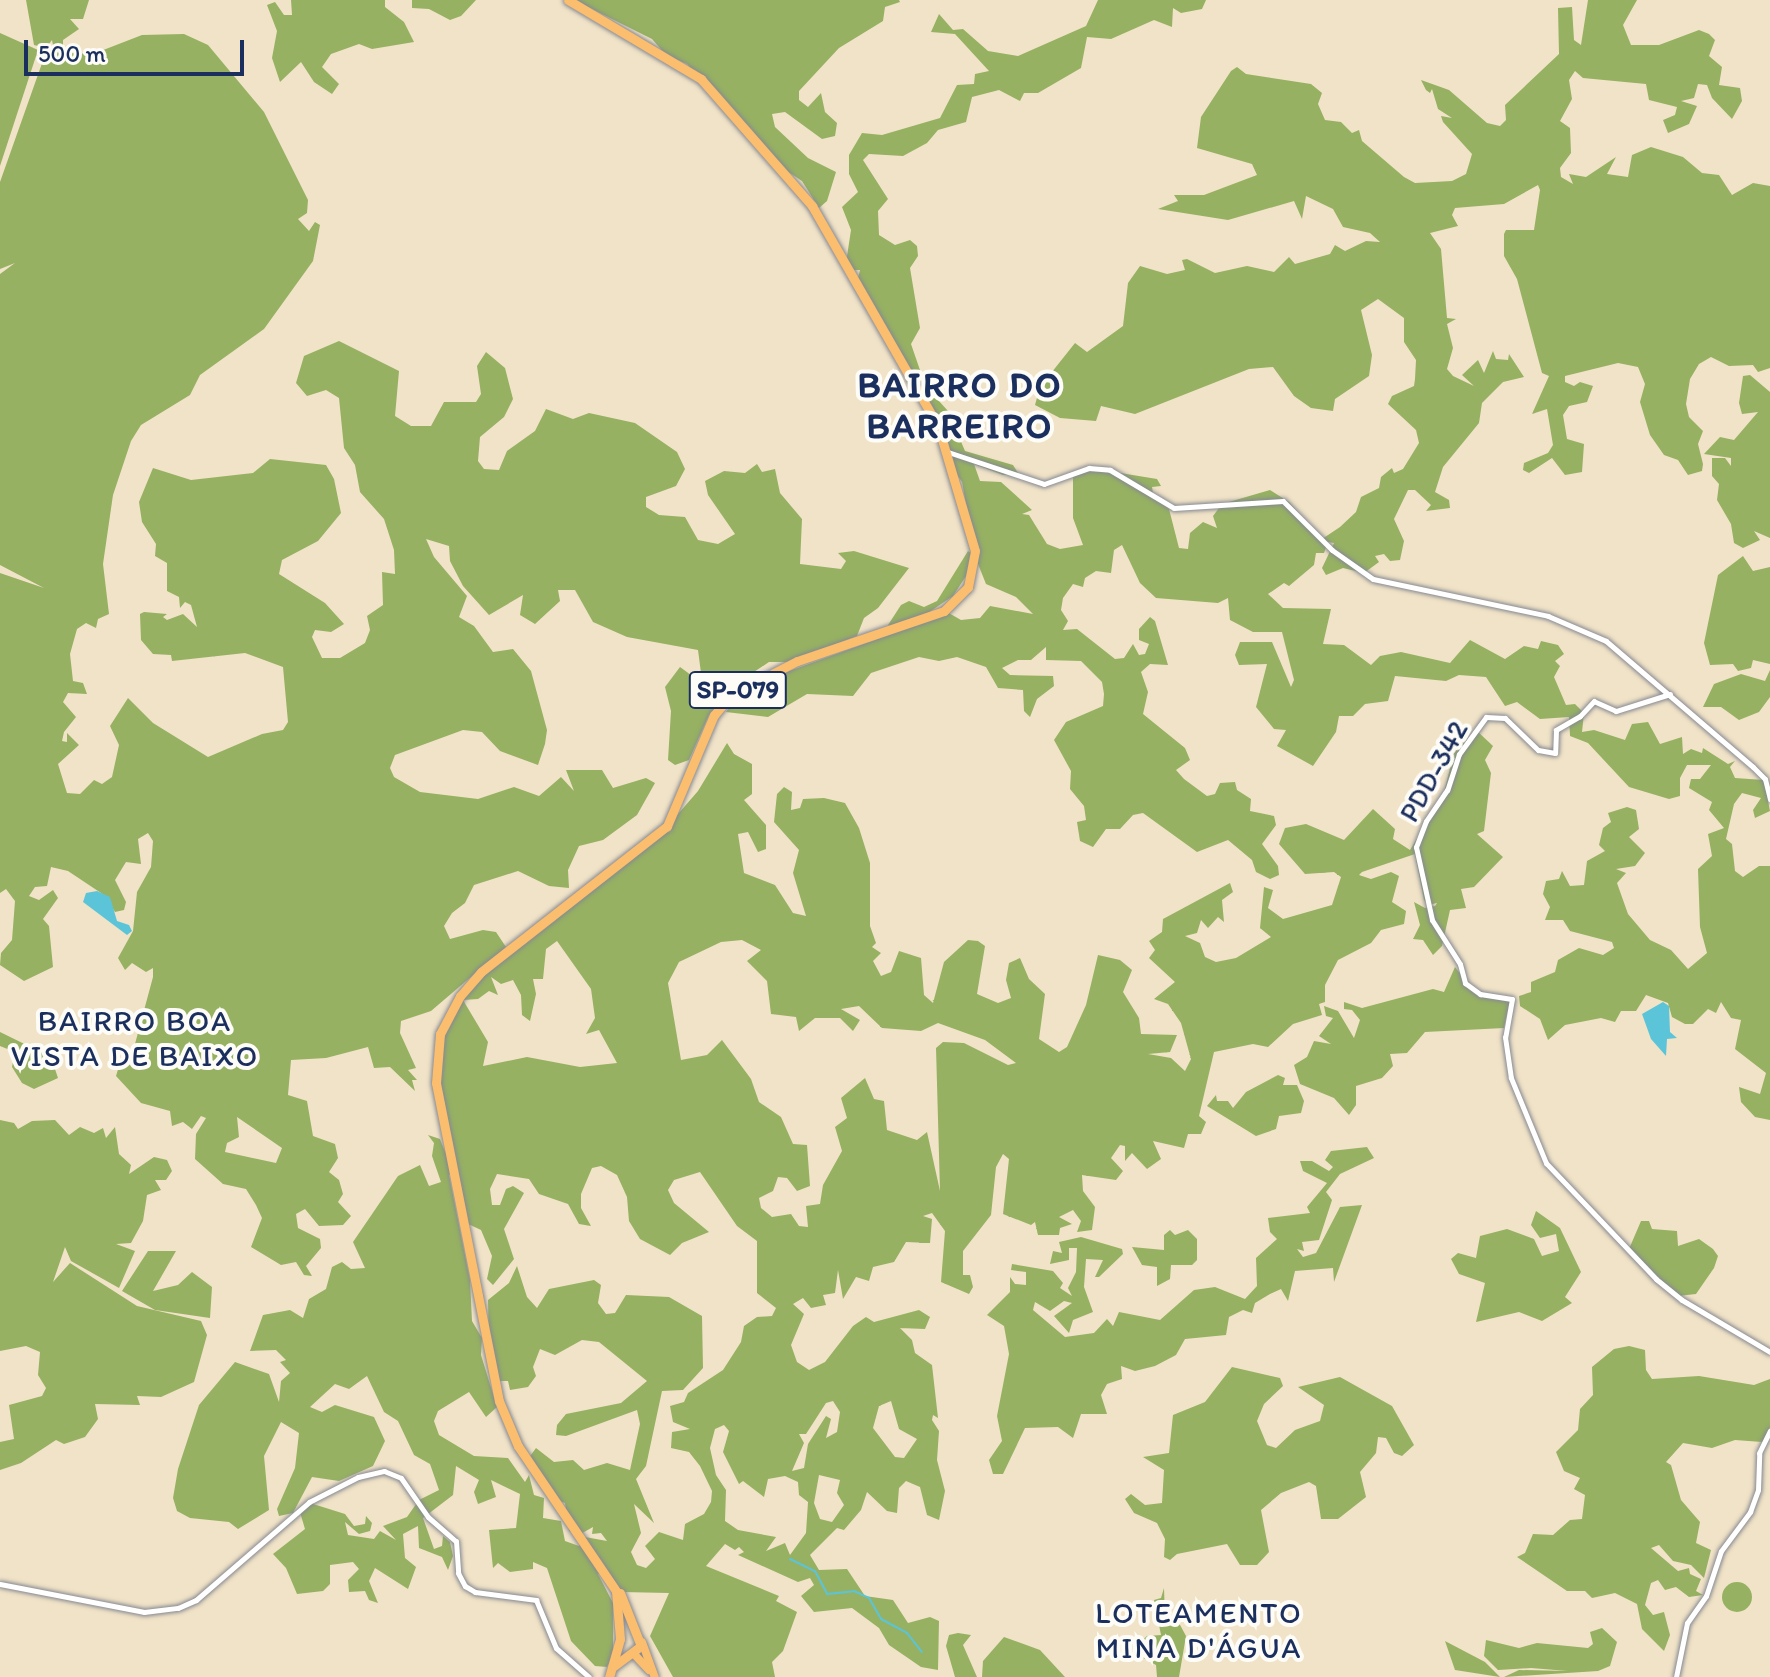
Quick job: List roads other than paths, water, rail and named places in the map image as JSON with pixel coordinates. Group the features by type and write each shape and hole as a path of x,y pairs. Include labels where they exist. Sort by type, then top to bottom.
{"highway":[{"name":"SP-079","path":"568,0 695,74 806,199 835,241 948,452 975,551 972,578 963,594 935,616 797,661 731,695 714,715 667,826 481,972 460,996 440,1034 436,1083 502,1413 535,1473 609,1577 641,1640"},
{"name":"SP-079","path":"609,1577 620,1605 619,1641 609,1676"},
{"path":"632,1632 641,1640 632,1654 619,1641 632,1632"},
{"name":"SP-079","path":"609,1676 632,1654"}],"main road":[{"path":"641,1640 654,1677"},
{"path":"632,1654 654,1677"}],"street":[{"path":"948,452 1044,484 1089,468 1110,470 1174,508 1283,501 1364,574 1567,623 1615,647 1765,779 1770,799"},
{"name":"PDD-342","path":"1670,694 1616,711 1594,701 1580,716 1556,730 1555,753 1538,750 1505,718 1486,717 1464,745 1447,790 1426,821 1416,847 1432,920 1460,964 1465,983 1480,994 1512,999 1505,1031 1511,1078 1546,1163 1656,1279 1770,1352"},
{"path":"1676,1677 1687,1623 1706,1596 1721,1551 1750,1512 1758,1490 1759,1453 1770,1430"},
{"path":"0,1584 144,1612 178,1608 196,1600 309,1502 358,1477 384,1471 401,1478 428,1517 454,1537 458,1573 465,1586 475,1592 518,1593 536,1600 556,1648 589,1677"}],"water":[{"path":"97,891 110,897 117,921 129,925 132,931 127,935 83,902 86,893"},
{"path":"1663,1002 1669,1006 1670,1032 1677,1038 1667,1039 1666,1056 1651,1039 1642,1014"}],"waterway":[{"path":"790,1559 815,1571 827,1594 854,1591 869,1598 881,1619 907,1633 922,1652"}],"district":[{"name":"BAIRRO DO BARREIRO","path":"960,404"},
{"name":"BAIRRO BOA VISTA DE BAIXO","path":"135,1038"},
{"name":"LOTEAMENTO MINA D'ÁGUA","path":"1199,1630"}]}
